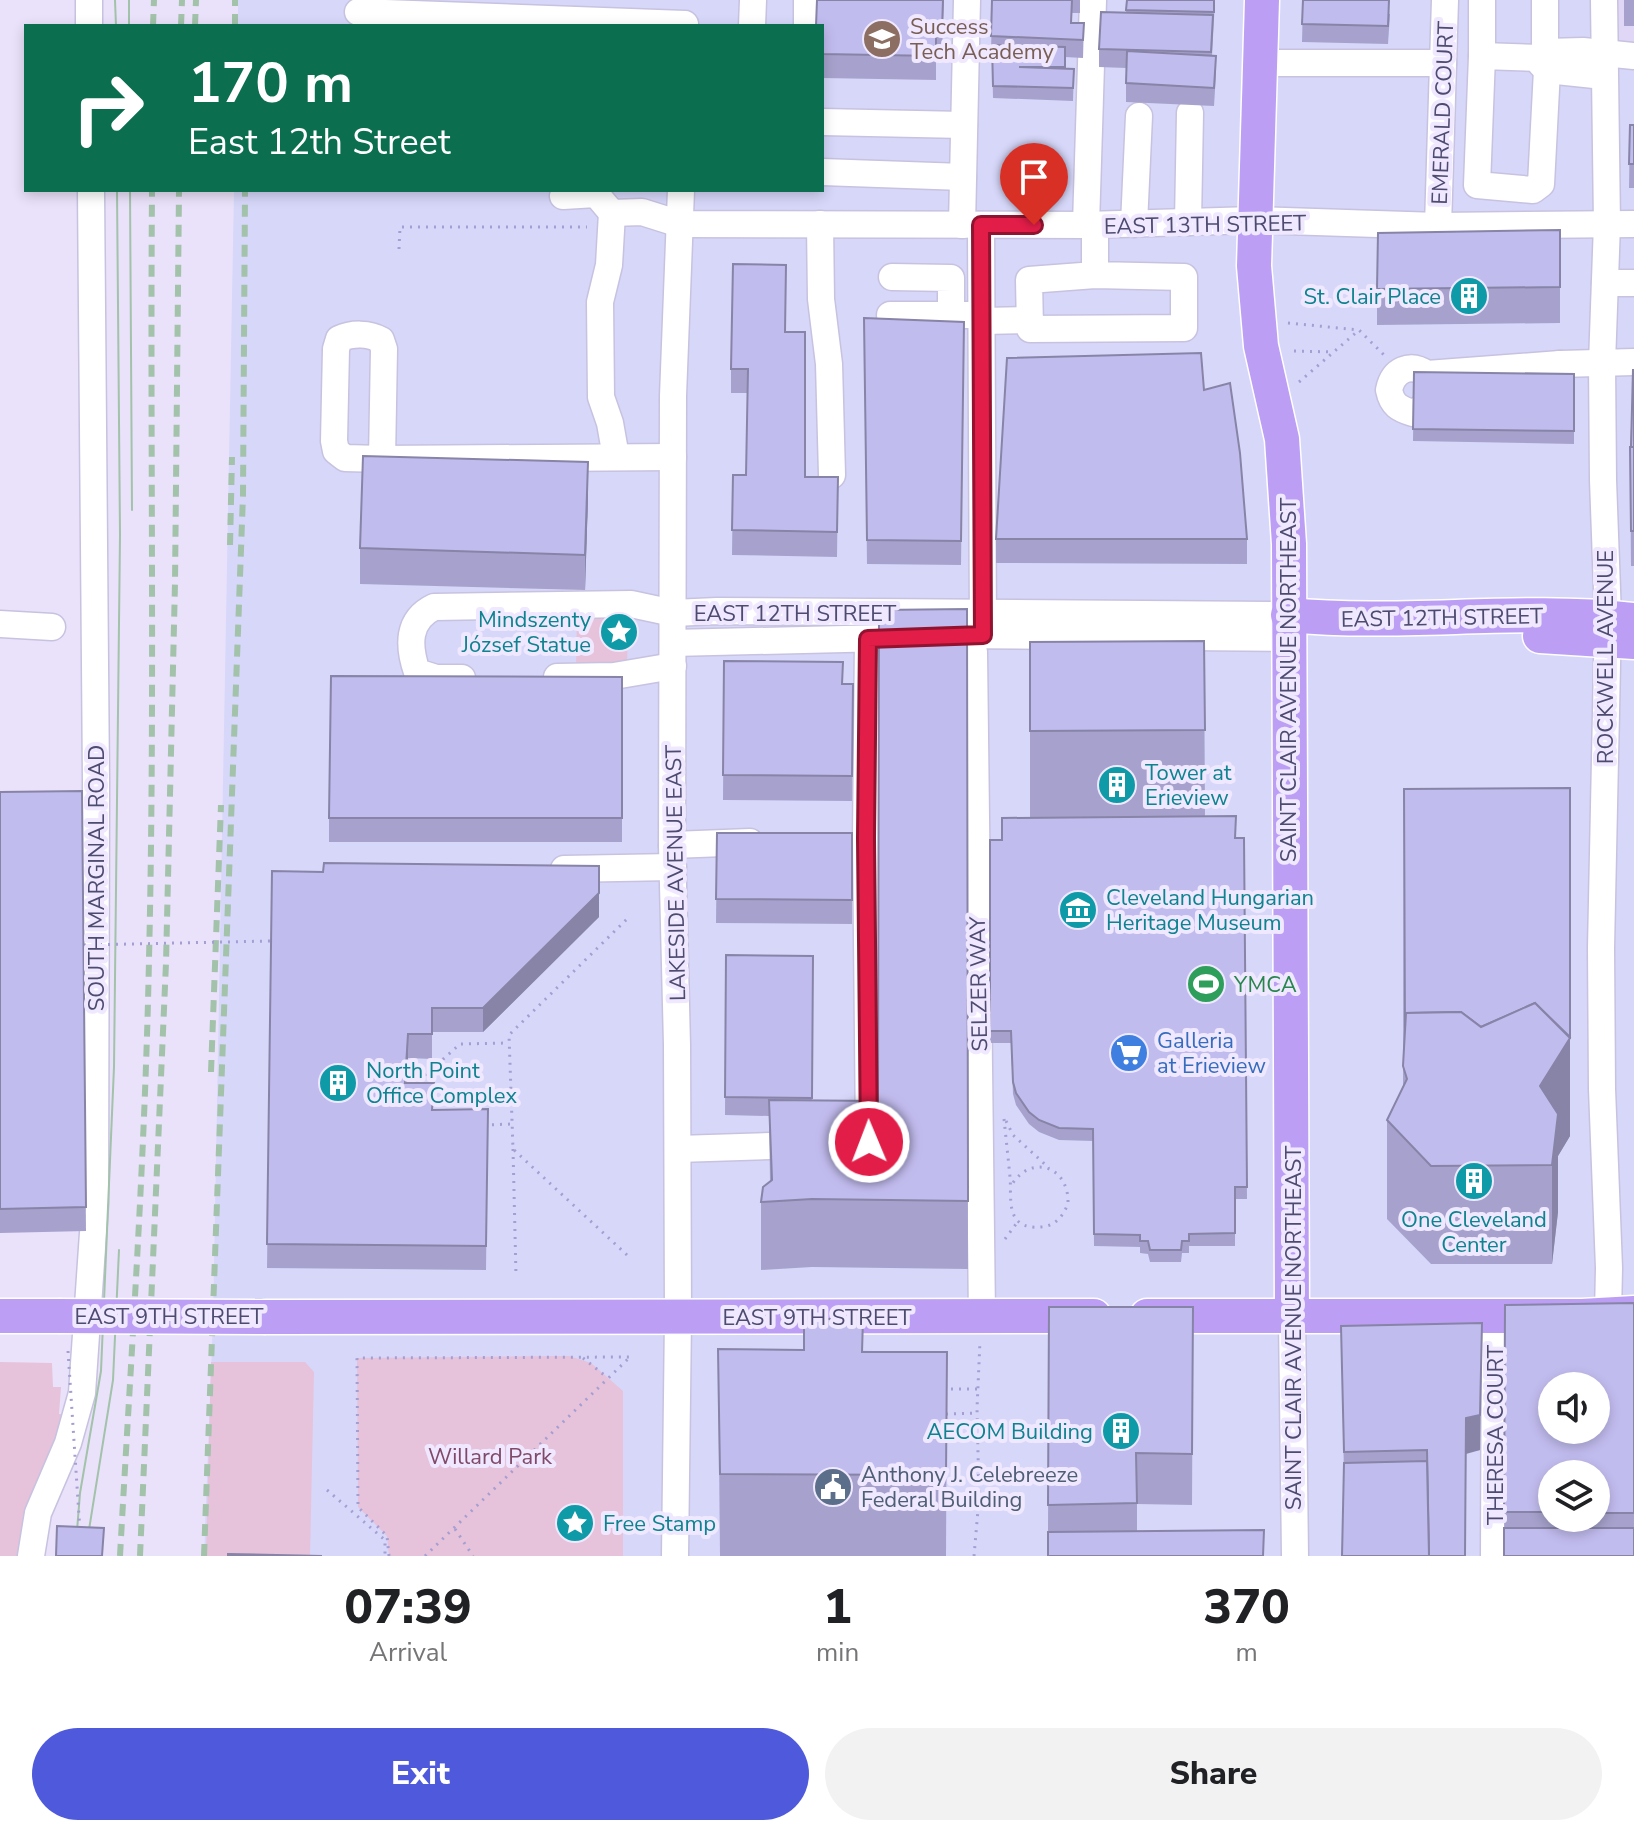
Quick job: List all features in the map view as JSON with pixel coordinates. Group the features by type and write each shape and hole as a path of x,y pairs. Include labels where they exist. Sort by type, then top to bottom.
{"main road":[{"name":"SAINT CLAIR AVENUE NORTHEAST","path":"1262,0 1254,220 1256,305 1261,346 1282,439 1289,544 1292,1317"},
{"name":"EAST 12TH STREET","path":"1288,626 1339,620 1434,616 1621,630"},
{"name":"EAST 9TH STREET","path":"0,1316 1292,1317 1621,1313"}],"street":[{"path":"89,0 89,24"},
{"path":"752,24 753,0"},
{"path":"807,0 807,24"},
{"name":"SELZER WAY","path":"967,0 963,177 982,318 982,1317"},
{"path":"1093,0 1091,225 1095,275"},
{"name":"EMERALD COURT","path":"1438,226 1445,0"},
{"path":"1482,0 1477,185 1533,190 1541,184 1545,0"},
{"name":"ROCKWELL AVENUE","path":"1604,0 1607,224 1602,363 1603,480 1621,630 1601,966 1602,1089 1609,1268 1621,1313"},
{"path":"358,12 594,23 685,17"},
{"path":"1482,56 1545,60 1583,51 1604,66 1634,56"},
{"path":"1260,63 1443,63"},
{"path":"1188,222 1190,113"},
{"path":"1134,224 1139,116"},
{"path":"824,122 964,125"},
{"path":"824,172 963,177"},
{"name":"SOUTH MARGINAL ROAD","path":"31,1556 38,1513 75,1425 83,1375 95,1204 91,192"},
{"name":"LAKESIDE AVENUE EAST","path":"675,1556 678,1149 672,856 673,457 681,192"},
{"name":"EAST 13TH STREET","path":"563,196 601,199 680,224 1091,225 1254,220 1438,226 1634,224"},
{"path":"601,199 609,265 600,302 601,397 610,423 616,457"},
{"path":"820,224 821,299 829,364 832,475"},
{"path":"1095,275 1184,277 1184,328 1030,329 1029,280 1095,275"},
{"path":"892,277 951,278 951,315"},
{"path":"1605,283 1634,283"},
{"path":"890,315 1030,320"},
{"path":"1459,405 1429,404 1413,413 1394,405 1389,390 1394,376 1400,371 1414,368 1427,374 1559,375 1602,363 1634,362"},
{"path":"1427,374 1433,393 1429,404"},
{"path":"382,459 673,457"},
{"name":"EAST 12TH STREET","path":"487,677 436,678 417,672 412,657 413,625 420,614 434,607 631,604 673,613 980,633"},
{"path":"0,624 52,627"},
{"name":"EAST 12TH STREET","path":"534,677 614,676 673,654 868,639 980,633 1288,626"},
{"path":"678,1149 869,1142 868,639"},
{"path":"834,839 866,838"},
{"path":"536,869 672,856 771,842"},
{"name":"THERESA COURT","path":"1494,1556 1495,1315"},
{"name":"SAINT CLAIR AVENUE NORTHEAST","path":"1292,1317 1295,1556"}],"path":[{"path":"399,249 400,227 587,227"},
{"path":"1288,323 1359,330 1390,361"},
{"path":"1299,382 1359,330"},
{"path":"1294,351 1334,352"},
{"path":"516,1276 509,1035 628,918"},
{"path":"84,945 271,941"},
{"path":"413,1085 460,1044 509,1043"},
{"path":"1011,1186 1022,1171 1040,1167 1049,1169 1059,1174 1069,1192 1065,1212 1048,1226 1038,1227 1019,1220 1009,1204 1011,1186 1004,1119 1013,1135 1049,1169"},
{"path":"482,1125 512,1124"},
{"path":"513,1149 627,1255"},
{"path":"1007,1234 1019,1220"},
{"path":"974,1556 979,1498 977,1413 982,1317"},
{"path":"68,1351 80,1530"},
{"path":"582,1356 608,1378"},
{"path":"387,1556 387,1536 358,1507 357,1358 630,1357 425,1556"},
{"path":"938,1389 978,1389"},
{"path":"937,1414 977,1413"},
{"path":"327,1490 385,1540 387,1556"},
{"path":"454,1528 473,1556"}],"shaded area":[{"path":"238,0 1610,0 1611,50 1634,50 1634,1556 204,1556 213,1319 234,192 824,192 824,24 238,24"},
{"path":"1610,0 1634,0 1634,50 1611,50"}],"green space":[{"path":"577,613 628,614 627,670 576,669"},
{"name":"Willard Park","path":"569,1356 591,1363 623,1391 623,1556 389,1556 387,1536 358,1507 357,1358"},
{"path":"0,1362 52,1363 53,1387 61,1387 59,1414 69,1415 23,1556 0,1556"},
{"path":"211,1362 305,1362 314,1372 310,1556 206,1556"}],"building":[{"name":"Success Tech Academy","path":"817,0 943,0 942,29 936,29 936,56 824,54 824,24 816,24"},
{"path":"992,0 1072,0 1071,23 1084,23 1083,40 991,36"},
{"path":"1127,0 1214,0 1214,12 1126,10"},
{"path":"1303,0 1389,0 1388,26 1302,24"},
{"path":"1101,12 1213,15 1211,52 1099,49"},
{"path":"992,45 1065,47 1065,67 1019,67 1074,69 1073,88 993,86"},
{"path":"1127,51 1216,56 1214,88 1126,83"},
{"path":"1630,125 1634,125 1634,164 1629,164"},
{"path":"1560,230 1560,287 1377,289 1378,233"},
{"path":"733,264 786,265 785,332 805,332 805,477 838,477 837,532 732,530 733,475 746,475 748,369 731,369"},
{"path":"864,318 964,322 961,541 867,540"},
{"path":"1201,353 1204,390 1230,383 1247,539 996,539 1007,358"},
{"path":"1633,370 1634,447 1631,447"},
{"path":"1414,372 1574,374 1574,431 1413,429"},
{"path":"1630,447 1634,447 1634,531 1631,531"},
{"path":"363,456 588,462 585,555 360,548"},
{"path":"967,609 968,1201 812,1199 761,1202 763,1187 772,1180 769,1100 878,1101 879,610"},
{"path":"1204,641 1205,730 1030,731 1030,642"},
{"path":"724,661 843,662 842,684 853,684 852,776 723,775"},
{"path":"331,676 622,677 622,818 329,818"},
{"path":"1570,788 1570,1037 1535,1003 1481,1027 1461,1012 1406,1013 1405,1041 1404,789"},
{"path":"82,791 86,1207 0,1209 0,792"},
{"name":"Galleria at Erieview","path":"1236,816 1235,838 1244,838 1247,1187 1235,1187 1235,1233 1189,1234 1189,1241 1182,1241 1181,1250 1150,1250 1148,1241 1140,1241 1140,1235 1094,1234 1093,1129 1059,1128 1029,1112 1016,1093 1013,1082 1011,1031 990,1031 990,840 1002,840 1002,818"},
{"path":"717,833 852,833 852,900 716,899"},
{"name":"North Point Office Complex","path":"324,863 599,866 599,893 483,1008 432,1008 432,1034 408,1034 405,1083 434,1083 432,1110 488,1109 486,1246 267,1244 272,871 323,872"},
{"path":"726,955 813,956 812,1098 725,1097"},
{"path":"1535,1003 1570,1038 1540,1086 1558,1114 1552,1165 1431,1166 1387,1120 1407,1079 1403,1066 1406,1013 1461,1012 1481,1027"},
{"path":"1634,1303 1634,1513 1610,1513 1610,1460 1538,1460 1538,1512 1504,1512 1505,1305"},
{"name":"AECOM Building","path":"1049,1307 1193,1307 1192,1454 1136,1453 1137,1503 1048,1505"},
{"path":"804,1319 863,1319 862,1352 947,1352 946,1475 720,1474 718,1349 804,1350"},
{"path":"1482,1323 1480,1415 1466,1418 1465,1556 1429,1556 1427,1450 1344,1452 1341,1326"},
{"path":"1427,1461 1429,1556 1342,1556 1344,1463"},
{"path":"57,1526 104,1528 102,1556 56,1556"},
{"path":"1504,1528 1538,1528 1538,1532 1610,1532 1610,1528 1634,1528 1634,1556 1504,1556"},
{"path":"1264,1530 1263,1556 1048,1556 1048,1532"},
{"path":"228,1554 322,1556 228,1556"}],"tram line":[{"path":"115,0 116,24"},
{"path":"129,0 129,24"},
{"path":"75,1556 80,1493 101,1371 114,1067 120,535 117,192"},
{"path":"130,192 132,510"},
{"path":"88,1536 113,1380 119,1250"}],"railway":[{"path":"153,24 154,0"},
{"path":"181,24 182,0"},
{"path":"195,24 196,0"},
{"path":"235,0 235,24"},
{"path":"120,1556 141,1183 149,959 152,192"},
{"path":"140,1556 166,963 175,583 179,192"},
{"path":"204,1556 243,495 245,192"},
{"path":"230,545 232,457"},
{"path":"211,1072 221,805"}],"place":[{"name":"Success Tech Academy","path":"882,39"},
{"name":"St. Clair Place","path":"1469,296"},
{"name":"Mindszenty József Statue","path":"619,632"},
{"name":"Tower at Erieview","path":"1117,785"},
{"name":"Cleveland Hungarian Heritage Museum","path":"1078,910"},
{"name":"YMCA","path":"1206,984"},
{"name":"Galleria at Erieview","path":"1129,1053"},
{"name":"North Point Office Complex","path":"338,1083"},
{"name":"One Cleveland Center","path":"1474,1181"},
{"name":"AECOM Building","path":"1121,1431"},
{"name":"Anthony J. Celebreeze Federal Building","path":"833,1487"},
{"name":"Free Stamp","path":"575,1523"}],"route":[{"path":"869,1142 868,639 983,635 981,225 1034,225"}]}
